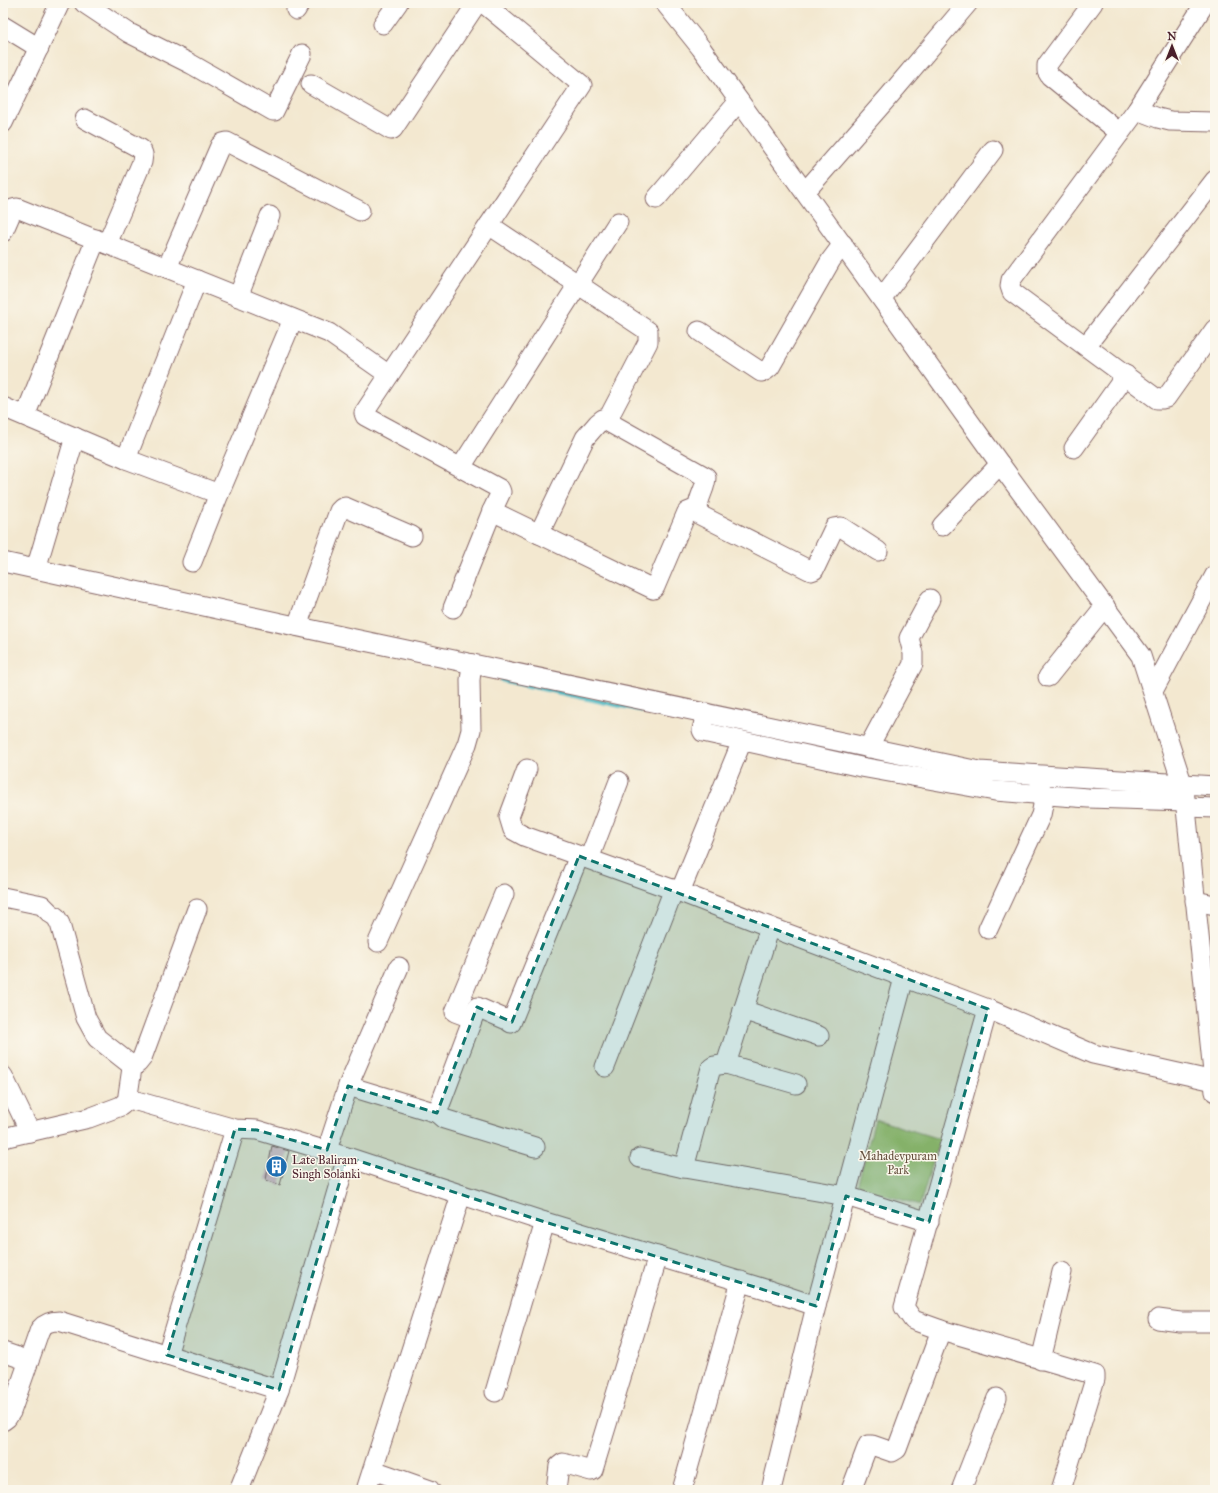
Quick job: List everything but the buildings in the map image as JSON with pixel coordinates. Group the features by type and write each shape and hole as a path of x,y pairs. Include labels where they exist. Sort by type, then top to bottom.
{"street":[{"path":"3,123 8,100 39,48 60,3"},
{"path":"84,3 129,33 191,64 273,111 302,54"},
{"path":"383,24 398,3"},
{"path":"311,84 391,130 477,3"},
{"path":"453,608 501,492 500,489 364,414 582,85 483,3"},
{"path":"527,768 508,817 513,830 524,836 677,891 988,1009 1094,1054 1214,1087 1185,796 1141,656 1000,464 701,48 665,3"},
{"path":"805,192 968,3"},
{"path":"1093,3 1047,65 1047,71 1050,76 1120,133"},
{"path":"1205,3 1137,110 1011,280 1010,286 1012,292 1157,399 1166,398 1215,329"},
{"path":"3,26 39,48"},
{"path":"656,199 739,101"},
{"path":"1137,110 1170,121 1215,122"},
{"path":"25,416 101,242 142,162 143,154 141,150 84,120"},
{"path":"167,268 220,146 223,143 227,142 360,211"},
{"path":"882,298 993,150"},
{"path":"1086,346 1215,180"},
{"path":"3,232 13,209 17,208 329,333 389,375"},
{"path":"238,297 270,216"},
{"path":"461,467 618,222"},
{"path":"489,225 648,331 648,342 611,413 610,423 706,477 697,509 700,514 811,571 814,570 834,528 838,526 878,551"},
{"path":"699,331 761,372 766,371 770,367 831,260 843,244"},
{"path":"126,459 197,280"},
{"path":"192,562 293,319"},
{"path":"1074,448 1126,375"},
{"path":"3,407 126,459 219,494"},
{"path":"539,534 585,438 603,419 610,418"},
{"path":"36,569 75,437"},
{"path":"942,526 1000,464"},
{"path":"297,626 339,511 342,508 345,506 412,536"},
{"path":"492,511 652,588 655,587 687,512 697,509"},
{"path":"3,562 297,626 472,670 704,720 868,748 1040,785 1185,796 1215,808"},
{"path":"1153,691 1208,604 1215,575"},
{"path":"868,748 913,664 913,653 909,638 930,599"},
{"path":"1048,677 1105,606"},
{"path":"378,942 468,744 471,730 472,670"},
{"path":"704,720 703,732 861,767 995,791 1040,785"},
{"path":"605,1066 677,891 742,741"},
{"path":"437,1114 471,1018 477,1007 507,1020 511,1024 619,781"},
{"path":"988,929 1041,815 1043,805 1040,785"},
{"path":"1185,796 1215,786"},
{"path":"471,1018 455,1012 504,894"},
{"path":"3,897 42,905 56,917 60,924 88,1024 97,1038 130,1064 132,1068 128,1095 132,1100 235,1129 257,1130 327,1150 545,1222 741,1281 816,1306"},
{"path":"1195,901 1215,905"},
{"path":"132,1068 142,1058 197,909"},
{"path":"726,1064 770,927"},
{"path":"327,1150 348,1086 400,967"},
{"path":"771,1490 816,1306 904,978"},
{"path":"988,1009 904,1307 913,1320 941,1330 1091,1374 1095,1377 1061,1490"},
{"path":"743,1010 819,1036"},
{"path":"684,1168 711,1068 726,1064 796,1084"},
{"path":"3,1076 30,1132"},
{"path":"348,1086 437,1114 444,1119 536,1147"},
{"path":"3,1138 95,1116 121,1106 130,1098"},
{"path":"167,1355 235,1129"},
{"path":"239,1490 279,1390 347,1157"},
{"path":"640,1158 684,1168 846,1196 929,1222"},
{"path":"430,1490 369,1484 461,1195"},
{"path":"495,1392 545,1222"},
{"path":"556,1490 559,1466 561,1464 564,1463 591,1471 593,1470 658,1256"},
{"path":"1041,1360 1062,1272"},
{"path":"682,1490 741,1281"},
{"path":"1158,1319 1180,1322 1215,1322"},
{"path":"3,1421 11,1412 40,1329 45,1324 52,1321 59,1321 279,1390"},
{"path":"851,1490 868,1445 892,1452 897,1450 941,1330"},
{"path":"3,1352 29,1361"},
{"path":"961,1490 997,1398"}],"highlighted area":[{"path":"579,856 988,1009 929,1222 846,1196 816,1306 545,1222 347,1157 279,1390 167,1355 235,1129 257,1130 327,1150 348,1086 437,1113 477,1007 512,1022"}],"green space":[{"name":"Mahadevpuram Park","path":"875,1119 940,1138 920,1205 857,1187"}],"waterway":[{"path":"502,680 700,723"}],"place":[{"name":"Late Baliram Singh Solanki","path":"276,1167"}]}
